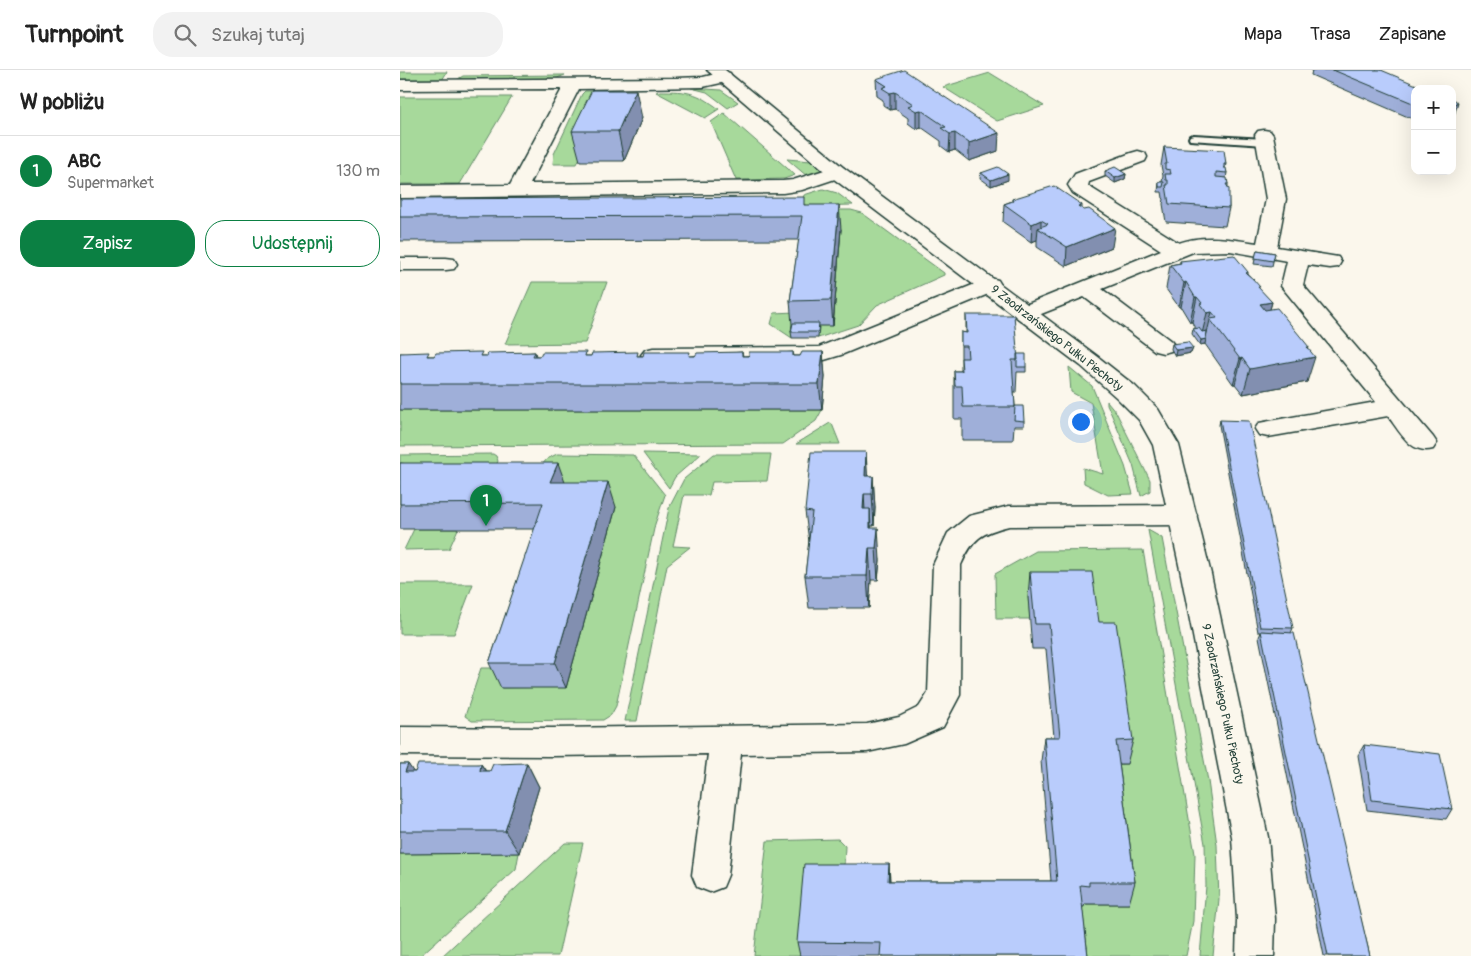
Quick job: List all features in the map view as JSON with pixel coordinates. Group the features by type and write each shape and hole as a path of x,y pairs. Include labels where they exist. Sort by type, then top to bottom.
{"street":[{"path":"400,84 676,83 703,82 719,74"},
{"name":"9 Zaodrzańskiego Pułku Piechoty","path":"719,74 837,172 990,285 1126,392 1149,415 1166,444 1183,515 1250,837 1256,919 1255,956"},
{"path":"516,190 574,83"},
{"path":"1265,139 1276,199 1266,251"},
{"path":"1138,157 1082,178 1078,185 1080,189 1177,251"},
{"path":"400,192 783,187 795,186 837,172"},
{"path":"1026,313 1190,246 1207,244 1230,245 1330,262"},
{"path":"1299,257 1292,286 1424,442"},
{"path":"400,264 446,264"},
{"path":"649,354 821,354 990,285"},
{"path":"1086,288 1163,346"},
{"path":"1268,430 1394,407"},
{"path":"400,741 867,738 904,730 932,717 944,695 947,565 958,540 979,523 1009,516 1183,515"},
{"path":"710,875 726,740"}],"lane":[{"path":"1194,138 1265,139"}],"green space":[{"path":"400,72 447,72 442,80 400,80"},
{"path":"990,73 1044,106 997,121 943,87"},
{"path":"565,75 552,80 456,80 463,76"},
{"path":"691,88 721,90 738,102 728,108 707,92"},
{"path":"585,91 611,91 577,164 553,164 554,154"},
{"path":"678,91 698,96 719,109 705,118 656,92"},
{"path":"400,97 512,97 460,184 400,184"},
{"path":"724,113 795,175 784,179 736,180 711,122"},
{"path":"787,159 811,161 821,171 808,177"},
{"path":"823,189 837,193 853,205 802,206 804,195"},
{"path":"779,210 851,210 862,213 944,273 944,275 877,305 858,325 818,338 793,328 792,338 771,324 774,313 795,312 833,325 841,229"},
{"path":"532,282 607,282 585,343 505,344"},
{"path":"1069,367 1092,386 1125,466 1133,494 1108,495 1084,483 1083,468 1103,474 1091,403 1071,392"},
{"path":"1107,401 1116,412 1150,480 1150,491 1141,496 1133,465"},
{"path":"400,410 822,410 816,421 783,444 400,446"},
{"path":"830,423 840,444 796,444"},
{"path":"643,453 701,454 675,477 669,488"},
{"path":"493,454 498,461 487,489 400,489 400,455"},
{"path":"557,454 633,455 665,495 655,524 616,706 611,715 603,720 472,721 465,716 481,668 508,668 502,688 566,687 559,508 540,467 547,459"},
{"path":"714,454 771,454 767,481 712,482 709,495 684,495 673,546 690,547 667,565 637,721 625,721 669,508 684,479"},
{"path":"414,529 458,529 449,549 404,550"},
{"path":"1148,530 1162,538 1208,781 1217,845 1219,899 1213,956 1200,956 1206,886 1205,844"},
{"path":"1143,550 1195,854 1193,921 1186,956 1080,956 1075,907 1084,904 1129,904 1111,765 1127,764 1028,597 1030,619 996,619 995,574 1036,551"},
{"path":"400,584 473,584 454,634 400,634"},
{"path":"838,839 845,846 843,886 802,956 754,956 767,841"},
{"path":"565,843 583,843 558,956 442,956"},
{"path":"519,853 516,869 420,956 400,956 400,854"}],"building":[{"path":"904,70 999,133 969,143 955,133 950,134 941,128 946,127 921,110 916,111 908,106 913,104 895,92 890,93 882,88 887,86 876,79"},
{"path":"1333,70 1381,70 1417,85 1411,85 1411,102"},
{"path":"592,90 636,90 618,131 572,131"},
{"path":"1164,147 1224,150 1226,164 1224,164 1224,168 1226,168 1227,173 1216,172 1216,177 1227,178 1229,208 1169,204 1166,185 1168,185 1168,180 1166,180 1165,174 1171,174 1170,170 1165,169 1165,164 1167,164"},
{"path":"998,167 1008,174 991,180 981,173"},
{"path":"1115,167 1126,174 1115,178 1105,171"},
{"path":"1159,182 1164,182 1163,187 1159,187"},
{"path":"1054,186 1082,205 1078,206 1084,210 1089,209 1115,228 1067,247 1038,228 1048,224 1041,220 1032,224 1004,204 1013,201 1012,199"},
{"path":"804,197 804,205 839,205 831,300 790,301 802,216 400,217 400,199"},
{"path":"1257,250 1275,253 1273,261 1255,258"},
{"path":"1234,255 1248,272 1246,273 1272,302 1260,304 1265,310 1277,308 1315,357 1250,369 1242,358 1240,359 1210,319 1217,318 1212,312 1207,313 1186,282 1184,283 1170,265 1181,263 1180,261"},
{"path":"966,315 1014,315 1018,360 1012,360 1015,407 963,407 962,386 955,386 954,371 962,371 961,358 968,358 967,346 961,346 961,332 967,333"},
{"path":"793,323 819,323 818,332 791,332"},
{"path":"1199,328 1202,332 1207,331 1206,339 1201,340 1193,329"},
{"path":"1188,342 1193,348 1176,350 1172,344"},
{"path":"429,352 427,356 434,356 436,353 482,352 480,356 487,356 488,353 535,352 533,356 540,356 542,352 586,352 585,356 591,356 592,353 638,352 637,356 643,356 644,352 690,352 689,356 695,356 697,353 742,352 742,356 749,356 749,352 793,352 793,356 800,356 802,352 823,352 819,384 400,384 400,353"},
{"path":"1017,354 1026,354 1026,367 1017,367"},
{"path":"1015,406 1023,406 1024,421 1014,420"},
{"path":"1220,420 1249,421 1293,628 1260,627"},
{"path":"811,452 866,452 865,476 873,476 872,494 864,494 863,509 870,509 870,528 878,528 876,548 869,548 867,576 805,576 812,512 805,511"},
{"path":"400,463 558,463 550,482 608,482 555,663 489,663 543,503 400,504"},
{"path":"1030,572 1092,572 1099,622 1116,622 1133,740 1116,741 1135,882 1089,882 1089,886 1080,885 1088,956 880,956 881,943 797,942 804,864 889,864 888,881 1057,881 1044,737 1060,737 1049,624 1035,624"},
{"path":"1261,631 1294,633 1370,956 1328,956"},
{"path":"1364,745 1440,754 1452,809 1372,800"},
{"path":"527,763 505,831 400,831 400,764 408,764 405,772 415,772 418,764 481,764 480,771 490,771 493,764"}],"place":[{"name":"ABC","path":"486,526"}]}
